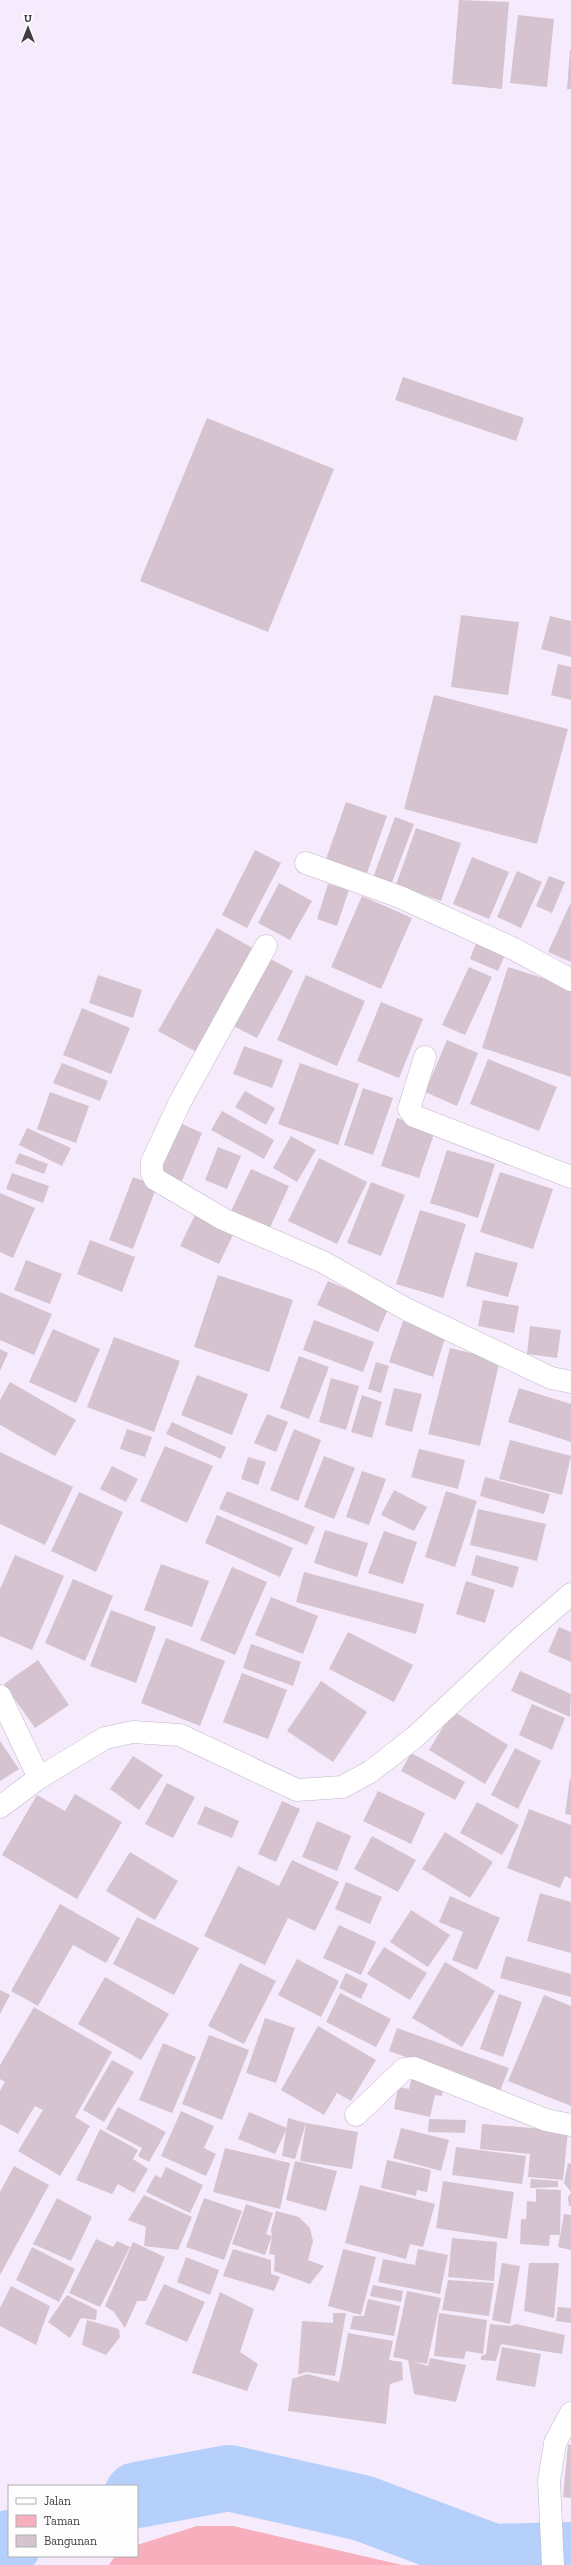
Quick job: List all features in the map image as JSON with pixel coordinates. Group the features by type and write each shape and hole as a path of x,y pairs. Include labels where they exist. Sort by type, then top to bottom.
{"street":[{"path":"306,863 400,897 512,948 571,980"},
{"path":"266,946 180,1102 152,1162 152,1173 155,1179 223,1219 323,1262 406,1309 551,1378 571,1382"},
{"path":"425,1057 409,1109 414,1116 571,1176"},
{"path":"0,1808 39,1778 105,1738 120,1734 146,1731 180,1735 297,1790 342,1787 370,1772 415,1737 524,1635 571,1594"},
{"path":"0,1696 39,1778"},
{"path":"356,2115 404,2069 414,2068 546,2120 571,2126"},
{"path":"554,2565 549,2481 555,2443 571,2413"}],"green space":[{"path":"197,2526 233,2526 402,2565 109,2565 114,2557 138,2557 138,2545"}],"water":[{"path":"571,2522 571,2565 567,2565 566,2523"}],"building":[{"path":"459,0 509,2 502,89 452,84"},
{"path":"518,15 554,19 547,87 510,83"},
{"path":"570,50 571,89 567,89"},
{"path":"403,377 524,418 516,441 395,400"},
{"path":"207,418 334,469 268,632 140,581"},
{"path":"461,615 519,622 508,695 451,687"},
{"path":"550,616 571,621 571,657 541,649"},
{"path":"558,664 571,667 571,700 551,695"},
{"path":"434,695 568,729 537,844 404,809"},
{"path":"346,802 387,816 367,873 326,859"},
{"path":"395,817 414,824 391,885 373,878"},
{"path":"416,828 461,843 441,901 396,885"},
{"path":"255,850 281,863 247,928 222,915"},
{"path":"472,857 509,872 489,919 453,904"},
{"path":"517,871 542,882 521,928 497,917"},
{"path":"549,876 565,882 552,913 536,906"},
{"path":"279,883 312,901 290,940 258,923"},
{"path":"328,884 349,890 337,926 317,919"},
{"path":"362,896 412,918 381,989 331,967"},
{"path":"571,902 571,962 548,952"},
{"path":"217,928 258,951 200,1054 158,1031"},
{"path":"478,938 507,950 498,971 470,959"},
{"path":"265,956 293,971 257,1038 229,1024"},
{"path":"469,967 492,977 465,1035 442,1025"},
{"path":"508,967 571,987 571,1077 482,1048"},
{"path":"98,975 142,990 133,1018 89,1003"},
{"path":"306,975 365,1001 337,1066 277,1040"},
{"path":"381,1002 423,1019 399,1078 357,1061"},
{"path":"82,1008 130,1028 111,1074 63,1055"},
{"path":"447,1040 478,1053 457,1106 425,1092"},
{"path":"244,1046 283,1060 272,1088 233,1074"},
{"path":"488,1059 557,1087 539,1131 470,1104"},
{"path":"62,1063 108,1081 100,1101 53,1083"},
{"path":"300,1063 359,1084 338,1145 278,1124"},
{"path":"363,1088 393,1098 373,1155 344,1145"},
{"path":"245,1091 275,1108 266,1125 235,1107"},
{"path":"50,1092 89,1106 76,1143 37,1129"},
{"path":"222,1111 274,1140 264,1159 211,1130"},
{"path":"397,1118 435,1131 419,1178 381,1166"},
{"path":"180,1123 202,1133 182,1181 160,1172"},
{"path":"27,1128 71,1148 62,1166 19,1145"},
{"path":"291,1136 316,1150 297,1182 273,1168"},
{"path":"218,1147 241,1156 227,1189 205,1180"},
{"path":"447,1150 495,1164 478,1218 430,1203"},
{"path":"19,1153 48,1164 44,1174 15,1163"},
{"path":"319,1158 367,1182 337,1244 288,1221"},
{"path":"251,1169 289,1186 269,1230 230,1213"},
{"path":"500,1172 553,1189 533,1249 480,1232"},
{"path":"12,1173 49,1186 43,1203 6,1189"},
{"path":"133,1177 157,1186 133,1249 109,1240"},
{"path":"371,1182 405,1195 381,1256 347,1243"},
{"path":"0,1193 35,1208 13,1258 0,1252"},
{"path":"420,1210 466,1224 443,1298 396,1284"},
{"path":"195,1215 234,1233 219,1264 180,1246"},
{"path":"90,1240 135,1257 122,1292 77,1274"},
{"path":"475,1252 518,1263 508,1297 466,1286"},
{"path":"26,1260 62,1274 50,1304 14,1290"},
{"path":"218,1275 293,1300 269,1372 194,1347"},
{"path":"328,1281 389,1307 378,1332 317,1305"},
{"path":"0,1292 52,1314 34,1355 0,1340"},
{"path":"483,1300 519,1306 514,1333 478,1326"},
{"path":"314,1320 374,1342 363,1372 303,1350"},
{"path":"403,1321 446,1335 433,1377 389,1362"},
{"path":"530,1326 561,1330 557,1358 527,1354"},
{"path":"53,1329 100,1349 76,1403 29,1382"},
{"path":"114,1337 180,1361 154,1432 87,1407"},
{"path":"450,1348 500,1360 480,1446 428,1434"},
{"path":"0,1349 8,1353 0,1371"},
{"path":"299,1356 329,1367 309,1419 280,1408"},
{"path":"376,1362 389,1366 381,1393 368,1389"},
{"path":"197,1375 248,1394 232,1435 181,1415"},
{"path":"331,1378 359,1386 346,1430 319,1422"},
{"path":"10,1382 76,1420 55,1456 0,1425 0,1400"},
{"path":"394,1388 422,1394 412,1432 385,1425"},
{"path":"519,1388 571,1404 571,1442 508,1422"},
{"path":"362,1395 382,1402 372,1438 351,1432"},
{"path":"267,1414 288,1422 276,1452 254,1443"},
{"path":"172,1422 226,1447 221,1459 166,1434"},
{"path":"127,1429 152,1437 145,1457 120,1449"},
{"path":"294,1429 321,1440 298,1501 270,1490"},
{"path":"510,1440 571,1456 562,1495 499,1479"},
{"path":"165,1446 213,1466 187,1523 140,1501"},
{"path":"419,1449 465,1460 458,1489 411,1477"},
{"path":"0,1452 73,1487 45,1545 0,1524"},
{"path":"324,1456 355,1468 334,1519 304,1507"},
{"path":"248,1457 266,1462 258,1485 241,1479"},
{"path":"112,1466 138,1479 126,1502 100,1489"},
{"path":"362,1471 386,1479 369,1525 346,1517"},
{"path":"485,1477 550,1494 544,1514 480,1496"},
{"path":"394,1490 427,1507 414,1531 381,1515"},
{"path":"227,1491 315,1527 307,1545 219,1509"},
{"path":"446,1491 477,1501 455,1567 425,1557"},
{"path":"79,1492 123,1512 96,1572 51,1551"},
{"path":"478,1509 546,1524 537,1561 470,1545"},
{"path":"217,1515 293,1548 280,1577 205,1543"},
{"path":"325,1530 368,1543 357,1577 314,1563"},
{"path":"384,1531 417,1542 403,1584 368,1573"},
{"path":"15,1555 64,1576 32,1650 0,1636 0,1589"},
{"path":"476,1555 519,1567 513,1588 471,1575"},
{"path":"161,1564 209,1581 192,1627 144,1610"},
{"path":"232,1567 267,1582 235,1655 200,1640"},
{"path":"304,1572 424,1604 416,1634 296,1602"},
{"path":"73,1579 113,1596 85,1661 45,1643"},
{"path":"466,1581 495,1590 485,1623 456,1614"},
{"path":"271,1597 318,1616 303,1654 255,1635"},
{"path":"111,1610 156,1627 136,1683 90,1666"},
{"path":"559,1627 571,1632 571,1662 548,1652"},
{"path":"348,1632 413,1665 394,1702 329,1669"},
{"path":"166,1638 225,1661 200,1726 141,1703"},
{"path":"251,1644 301,1662 293,1686 243,1668"},
{"path":"38,1660 69,1705 35,1728 4,1684"},
{"path":"520,1671 571,1694 570,1717 511,1691"},
{"path":"242,1673 287,1690 268,1739 223,1722"},
{"path":"321,1681 367,1712 333,1762 287,1731"},
{"path":"532,1704 565,1718 552,1750 519,1735"},
{"path":"453,1711 508,1745 485,1784 429,1750"},
{"path":"0,1741 19,1769 0,1781"},
{"path":"515,1748 541,1761 518,1809 491,1795"},
{"path":"411,1753 465,1782 455,1800 401,1771"},
{"path":"133,1756 163,1775 139,1810 110,1789"},
{"path":"570,1778 571,1779 571,1815 565,1814"},
{"path":"167,1783 195,1797 173,1838 145,1824"},
{"path":"378,1791 425,1813 411,1844 363,1821"},
{"path":"75,1794 122,1822 77,1899 2,1855 37,1795 65,1811"},
{"path":"282,1801 300,1809 276,1862 258,1854"},
{"path":"477,1802 519,1825 502,1855 460,1833"},
{"path":"205,1806 239,1821 232,1838 197,1824"},
{"path":"529,1809 571,1825 571,1879 565,1876 560,1888 507,1868"},
{"path":"317,1821 351,1836 337,1871 302,1857"},
{"path":"445,1832 493,1862 470,1898 422,1869"},
{"path":"372,1836 416,1860 398,1892 354,1869"},
{"path":"130,1852 178,1881 155,1920 106,1891"},
{"path":"292,1860 339,1882 315,1931 288,1918 265,1965 204,1936 238,1866 279,1886"},
{"path":"346,1882 382,1897 370,1924 335,1909"},
{"path":"540,1893 571,1902 571,1953 527,1941"},
{"path":"450,1896 500,1918 477,1970 452,1960 463,1932 439,1922"},
{"path":"60,1904 120,1938 106,1963 73,1945 38,2006 11,1991"},
{"path":"411,1910 450,1935 428,1967 390,1942"},
{"path":"137,1917 199,1948 174,1995 113,1964"},
{"path":"339,1925 376,1942 361,1975 323,1958"},
{"path":"384,1947 427,1973 410,2000 367,1974"},
{"path":"506,1956 571,1974 571,1997 500,1978"},
{"path":"297,1959 339,1981 321,2017 278,1995"},
{"path":"445,1962 495,1991 462,2047 412,2018"},
{"path":"240,1963 276,1981 244,2044 208,2026"},
{"path":"346,1973 368,1984 361,1999 339,1988"},
{"path":"105,1977 169,2014 141,2060 78,2024"},
{"path":"0,1990 10,1995 0,2014"},
{"path":"340,1993 391,2019 376,2047 326,2022"},
{"path":"499,1994 522,2002 503,2057 480,2049"},
{"path":"544,1995 571,2006 571,2106 508,2081"},
{"path":"34,2007 112,2052 75,2117 90,2126 60,2176 18,2151 43,2110 35,2106 18,2134 0,2124 0,2091 5,2082 0,2079 0,2065"},
{"path":"265,2018 295,2028 276,2083 246,2073"},
{"path":"318,2026 376,2060 351,2101 337,2093 324,2115 281,2090"},
{"path":"397,2028 509,2068 500,2091 389,2051"},
{"path":"209,2035 249,2050 222,2120 182,2104"},
{"path":"163,2043 196,2057 172,2113 139,2100"},
{"path":"112,2060 134,2072 104,2122 83,2110"},
{"path":"412,2076 444,2084 442,2096 435,2095 430,2117 394,2109 398,2087 409,2089"},
{"path":"118,2107 166,2132 149,2162 138,2156 142,2148 106,2129"},
{"path":"181,2111 214,2126 204,2148 216,2154 206,2176 161,2156"},
{"path":"249,2112 287,2128 275,2154 238,2139"},
{"path":"288,2118 306,2123 295,2159 282,2156"},
{"path":"429,2119 466,2120 465,2133 428,2132"},
{"path":"306,2123 358,2132 352,2169 300,2161"},
{"path":"482,2124 568,2131 563,2180 528,2177 530,2154 480,2149"},
{"path":"401,2128 449,2140 441,2171 393,2158"},
{"path":"100,2129 138,2150 133,2159 148,2169 134,2193 118,2184 112,2194 76,2180"},
{"path":"456,2147 526,2156 522,2184 452,2175"},
{"path":"225,2148 290,2163 280,2209 213,2192"},
{"path":"387,2160 431,2170 427,2192 417,2190 416,2196 381,2188"},
{"path":"295,2161 337,2171 326,2211 286,2200"},
{"path":"568,2163 571,2164 571,2192 564,2183"},
{"path":"14,2166 49,2185 0,2275 0,2192"},
{"path":"166,2167 203,2185 190,2213 146,2192 155,2175 161,2178"},
{"path":"531,2179 558,2181 558,2187 530,2188"},
{"path":"443,2181 514,2192 507,2239 436,2228"},
{"path":"360,2185 435,2204 423,2247 410,2244 406,2259 345,2243"},
{"path":"536,2189 561,2190 560,2235 550,2235 549,2246 520,2244 521,2219 526,2219 527,2201 536,2202"},
{"path":"571,2193 571,2206 569,2206 568,2197"},
{"path":"144,2195 192,2217 178,2250 144,2246 146,2227 128,2220"},
{"path":"57,2198 92,2217 71,2261 33,2244"},
{"path":"204,2198 242,2211 224,2260 186,2247"},
{"path":"246,2204 273,2213 266,2234 272,2236 265,2255 232,2244"},
{"path":"276,2211 299,2217 310,2228 313,2241 308,2260 324,2266 310,2284 274,2271 275,2255 269,2254 272,2236 271,2230"},
{"path":"564,2214 571,2215 571,2250 558,2247"},
{"path":"452,2238 497,2242 494,2281 448,2277"},
{"path":"96,2239 113,2247 117,2241 130,2247 100,2307 69,2293"},
{"path":"133,2242 165,2257 146,2301 137,2301 125,2328 114,2312 105,2306"},
{"path":"32,2247 75,2269 59,2302 16,2280"},
{"path":"233,2249 271,2260 271,2274 280,2277 274,2291 223,2276"},
{"path":"343,2249 376,2257 361,2315 328,2306"},
{"path":"418,2249 448,2255 440,2294 378,2282 383,2259 415,2265"},
{"path":"186,2257 219,2270 210,2295 177,2282"},
{"path":"502,2263 520,2266 510,2324 492,2320"},
{"path":"529,2263 559,2263 554,2318 524,2311"},
{"path":"448,2280 494,2283 489,2316 442,2310"},
{"path":"164,2284 205,2302 187,2342 145,2324"},
{"path":"373,2285 403,2291 401,2302 370,2296"},
{"path":"11,2286 50,2306 36,2345 0,2326 0,2308"},
{"path":"407,2291 441,2298 427,2364 412,2361 428,2366 430,2358 466,2365 456,2402 414,2394 408,2360 393,2357"},
{"path":"220,2292 254,2309 240,2352 258,2364 247,2391 192,2373"},
{"path":"67,2295 97,2310 96,2320 81,2318 70,2338 48,2322"},
{"path":"368,2299 400,2306 394,2336 350,2329 353,2316 364,2316"},
{"path":"558,2307 571,2308 571,2323 556,2321"},
{"path":"333,2313 346,2313 335,2376 306,2372 298,2375 302,2321 333,2323"},
{"path":"439,2313 487,2320 483,2354 466,2351 464,2359 434,2356"},
{"path":"87,2320 119,2329 120,2337 106,2355 82,2345"},
{"path":"490,2324 511,2326 516,2324 565,2335 562,2354 501,2344 496,2361 481,2360 481,2356 486,2354"},
{"path":"348,2333 393,2341 389,2360 402,2362 403,2380 390,2384 386,2424 288,2411 292,2379 307,2374 339,2382"},
{"path":"502,2347 541,2354 535,2387 496,2380"},
{"path":"568,2444 571,2445 571,2498 563,2497"}],"waterway":[{"path":"138,2495 229,2478 362,2508 493,2557 571,2555"},
{"path":"0,2550 8,2544"}]}
